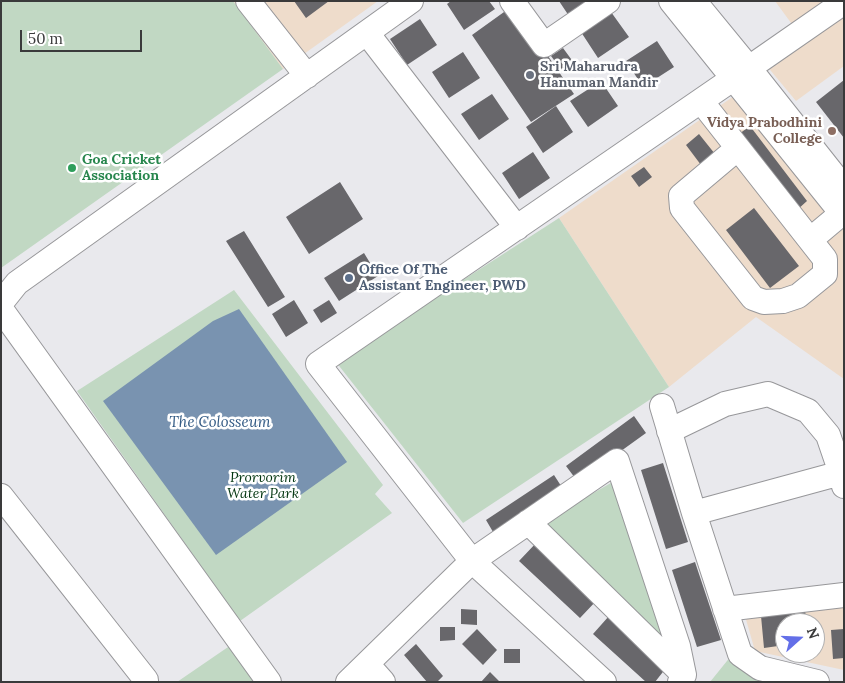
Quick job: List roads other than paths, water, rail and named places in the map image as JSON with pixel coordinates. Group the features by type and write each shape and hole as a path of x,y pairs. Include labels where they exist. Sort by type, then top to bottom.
{"street":[{"path":"248,1 307,76"},
{"path":"512,1 544,44 608,1"},
{"path":"671,1 741,73 844,188"},
{"path":"694,1 741,73 843,215 810,240"},
{"path":"604,682 472,561 318,364 844,2"},
{"path":"1,303 18,283 367,33 399,4"},
{"path":"367,33 517,228"},
{"path":"702,101 825,259 826,274 798,296 783,301 764,302 753,298 682,208 681,196 738,148"},
{"path":"1,309 269,682"},
{"path":"669,431 725,404 768,394 808,411 828,434 843,480 694,512"},
{"path":"662,406 740,654 760,668 817,682"},
{"path":"348,682 472,561 617,461 678,646 682,678"},
{"path":"1,496 146,680 144,682"},
{"path":"528,522 682,678"},
{"path":"725,609 844,595"},
{"path":"367,664 383,682"}],"water":[{"name":"The Colosseum","path":"239,309 347,462 216,555 103,401 213,321"}],"place":[{"name":"Sri Maharudra Hanuman Mandir","path":"530,75"},
{"name":"Vidya Prabodhini College","path":"832,131"},
{"name":"Goa Cricket Association","path":"72,168"},
{"name":"Office Of The Assistant Engineer, PWD","path":"349,278"}],"park label":[{"name":"Prorvorim Water Park","path":"263,486"}]}
